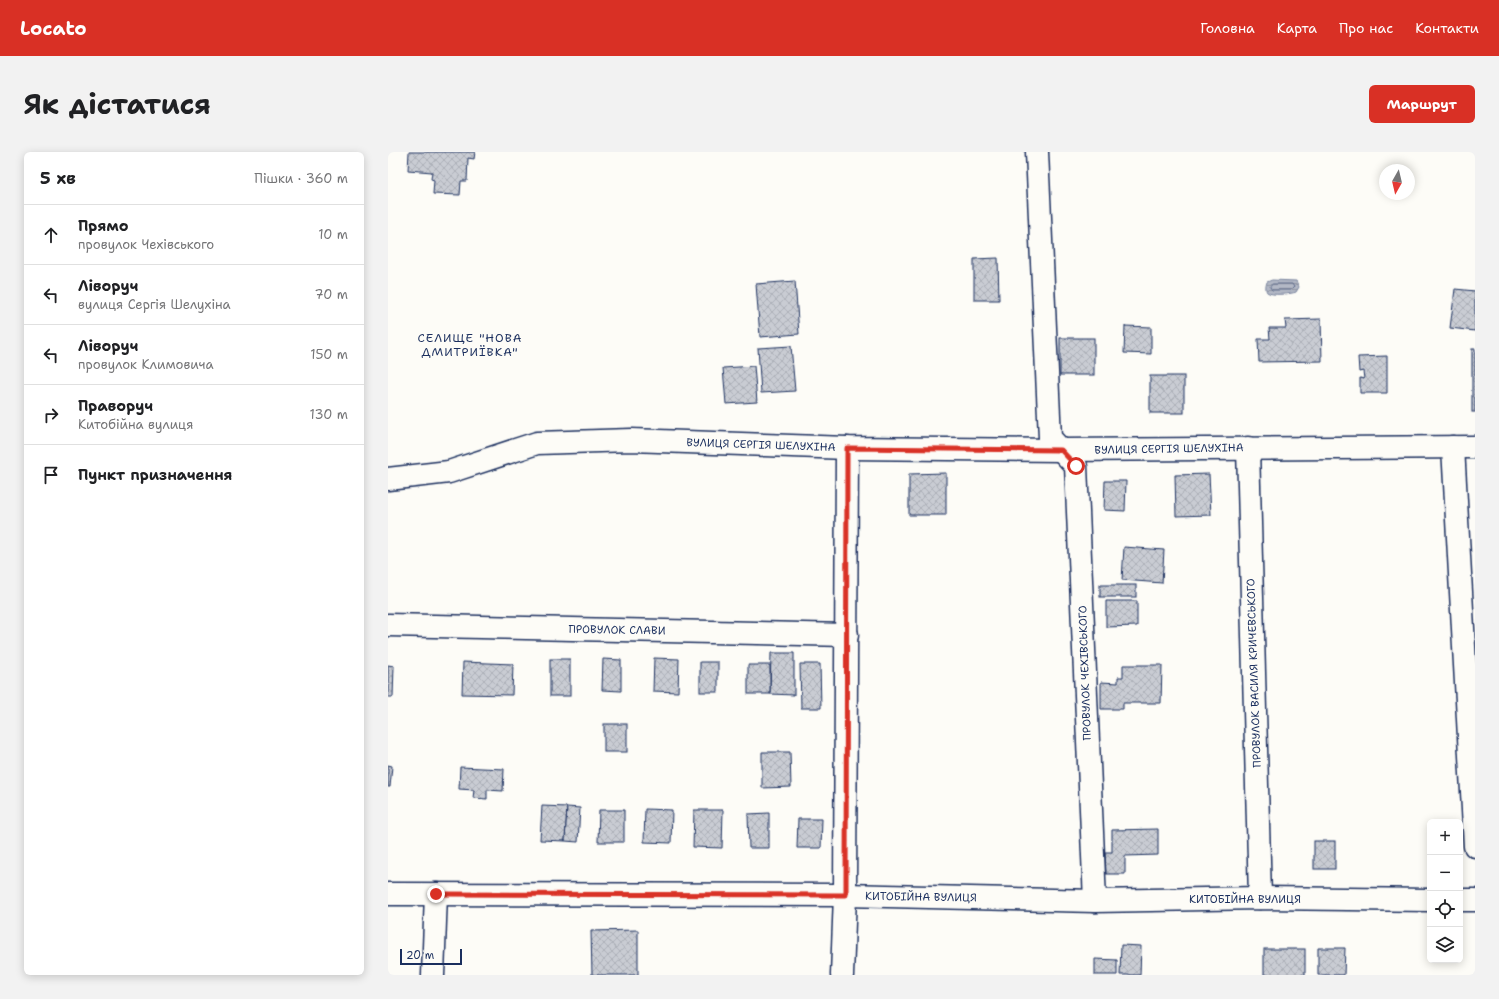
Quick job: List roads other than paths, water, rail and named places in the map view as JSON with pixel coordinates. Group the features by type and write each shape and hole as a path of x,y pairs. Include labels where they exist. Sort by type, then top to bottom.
{"street":[{"name":"ПРОВУЛОК ЧЕХІВСЬКОГО","path":"1037,152 1050,438 1076,466 1095,901"},
{"name":"ВУЛИЦЯ СЕРГІЯ ШЕЛУХІНА","path":"388,479 449,472 537,442 631,440 847,448 1061,450 1475,447"},
{"path":"1453,447 1475,846"},
{"path":"842,975 846,895 847,448"},
{"name":"ПРОВУЛОК ВАСИЛЯ КРИЧЕВСЬКОГО","path":"1248,448 1260,898"},
{"name":"ПРОВУЛОК СЛАВИ","path":"388,625 847,635"},
{"name":"КИТОБІЙНА ВУЛИЦЯ","path":"388,894 846,895 1095,901 1260,898 1427,900"},
{"path":"433,975 436,894"},
{"path":"1463,900 1475,900"}],"water":[{"path":"1272,280 1296,281 1299,287 1296,292 1293,293 1269,293 1266,291 1266,284"}],"district":[{"name":"СЕЛИЩЕ \"НОВА ДМИТРИЇВКА\"","path":"470,345"}]}
